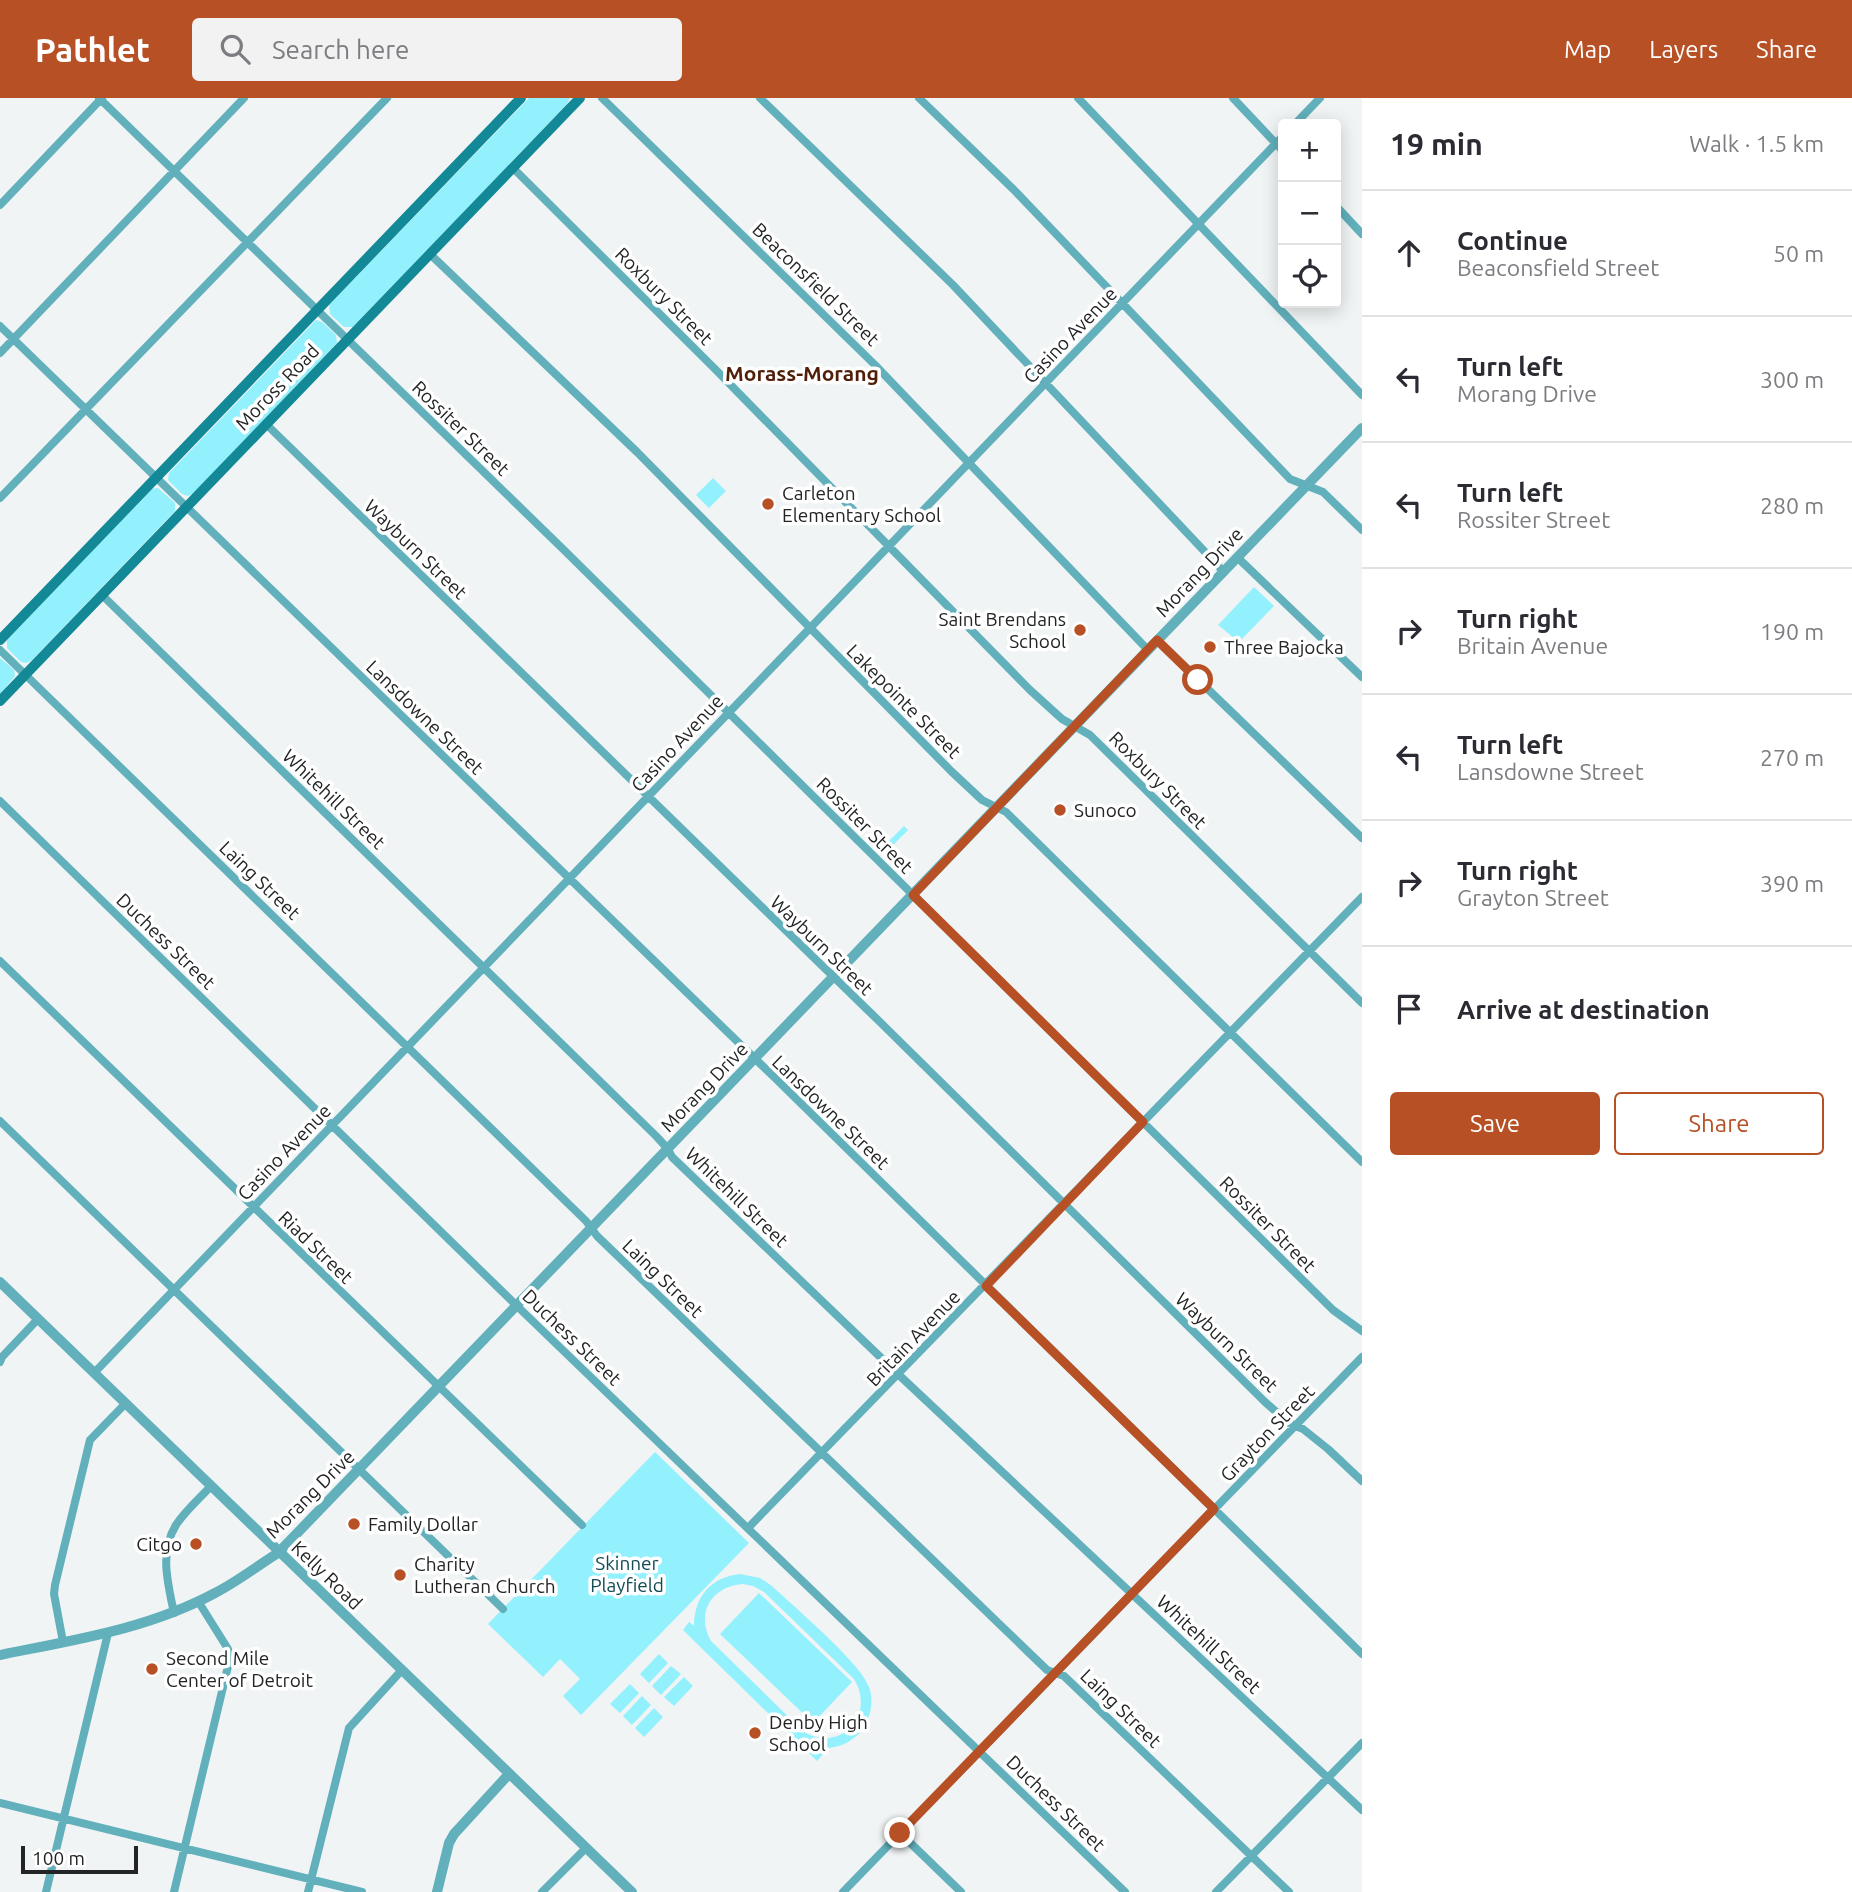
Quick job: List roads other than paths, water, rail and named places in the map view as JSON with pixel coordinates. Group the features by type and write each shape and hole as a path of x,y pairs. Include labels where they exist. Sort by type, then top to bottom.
{"main road":[{"name":"Moross Road","path":"0,640 522,98"},
{"name":"Moross Road","path":"0,701 580,98"}],"street":[{"path":"0,353 244,98"},
{"path":"0,498 387,98"},
{"name":"Beaconsfield Street","path":"602,98 876,365 1148,650"},
{"path":"760,98 953,285 1224,572"},
{"path":"919,98 1016,192 1289,478 1323,492 1362,530"},
{"path":"1078,98 1362,395"},
{"path":"1233,98 1278,145"},
{"path":"1299,119 1320,98"},
{"path":"0,205 100,99"},
{"name":"Rossiter Street","path":"100,99 348,339 1334,1310 1362,1331"},
{"name":"Casino Avenue","path":"94,1373 1276,143"},
{"name":"Roxbury Street","path":"513,169 890,545 1030,690 1062,719 1099,744 1362,1003"},
{"path":"1341,211 1362,234"},
{"name":"Lakepointe Street","path":"430,254 637,452 951,771 982,800 1006,812 1362,1162"},
{"name":"Lansdowne Street","path":"0,326 1362,1654"},
{"name":"Wayburn Street","path":"266,424 1265,1402 1289,1423 1328,1449 1362,1481"},
{"name":"Morang Drive","path":"0,1656 141,1625 231,1584 278,1553 1362,428"},
{"path":"1238,558 1362,677"},
{"name":"Whitehill Street","path":"102,595 668,1149 672,1157 899,1375 1362,1810"},
{"path":"1157,640 1362,838"},
{"name":"Laing Street","path":"0,650 1047,1670 1064,1676 1289,1892"},
{"name":"Duchess Street","path":"0,801 517,1306 1125,1892"},
{"name":"Britain Avenue","path":"748,1528 1362,897"},
{"name":"Riad Street","path":"0,961 582,1525"},
{"path":"0,1121 503,1609"},
{"name":"Kelly Road","path":"0,1282 632,1892"},
{"path":"0,1362 38,1319"},
{"name":"Grayton Street","path":"843,1892 1362,1357"},
{"path":"63,1642 54,1594 90,1440 125,1404"},
{"path":"174,1612 165,1564 174,1527 210,1487"},
{"path":"174,1892 230,1658 228,1650 198,1601"},
{"path":"46,1892 108,1633"},
{"path":"308,1892 349,1728 401,1671"},
{"path":"1216,1892 1362,1743"},
{"path":"437,1892 454,1834 509,1774"},
{"path":"0,1803 362,1892"},
{"path":"900,1833 961,1892"},
{"path":"542,1892 586,1848"}],"place":[{"name":"Carleton Elementary School","path":"768,504"},
{"name":"Saint Brendans School","path":"1080,630"},
{"name":"Three Bajocka","path":"1210,647"},
{"name":"Sunoco","path":"1060,810"},
{"name":"Family Dollar","path":"354,1524"},
{"name":"Citgo","path":"196,1544"},
{"name":"Charity Lutheran Church","path":"400,1575"},
{"name":"Second Mile Center of Detroit","path":"152,1669"},
{"name":"Denby High School","path":"755,1733"}],"district":[{"name":"Morass-Morang","path":"802,374"}],"park label":[{"name":"Skinner Playfield","path":"627,1574"}]}
